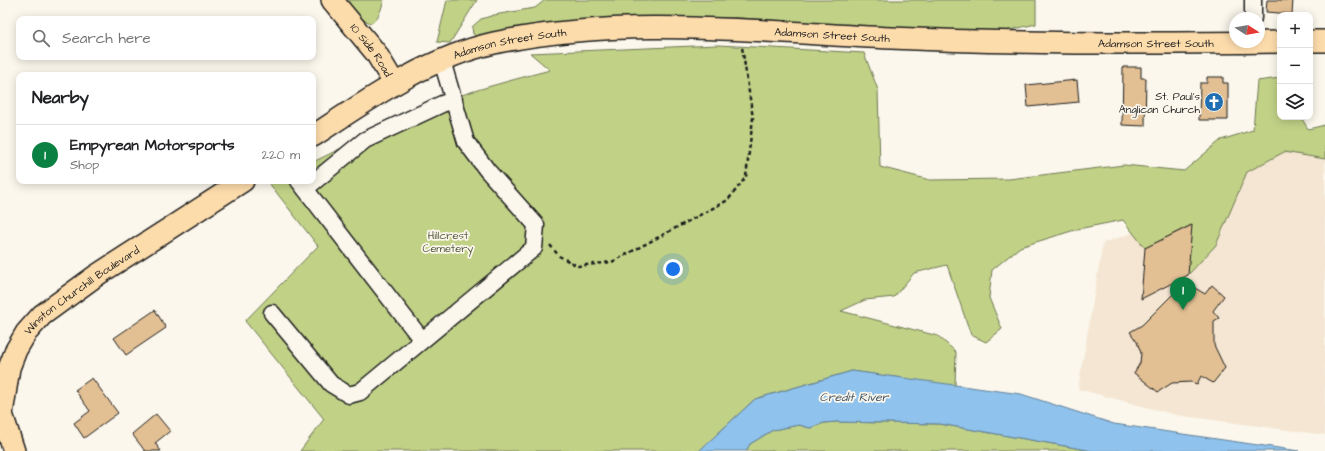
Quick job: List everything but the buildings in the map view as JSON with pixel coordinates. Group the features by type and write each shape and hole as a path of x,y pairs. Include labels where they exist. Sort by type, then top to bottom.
{"main road":[{"name":"10 Side Road","path":"332,0 376,53 394,83"},
{"name":"Adamson Street South","path":"394,83 460,53 493,43 578,30 654,28 739,30 985,42 1229,42"},
{"path":"1313,41 1325,41"},
{"name":"Adamson Street South","path":"1265,42 1277,42"},
{"path":"316,134 394,83"},
{"name":"Winston Churchill Boulevard","path":"14,451 2,414 10,368 16,350 26,333 42,315 97,275 238,184"}],"street":[{"path":"1253,0 1253,12"},
{"path":"272,313 331,384 349,395 360,392 534,248 536,225 487,170 466,142 442,61"},
{"path":"316,175 365,140 442,104 454,100"},
{"path":"302,185 422,340"}],"path":[{"path":"536,225 559,256 578,266 612,262 728,200 746,177 753,118 739,30"}],"shaded area":[{"path":"1269,146 1325,151 1325,435 1176,415 1078,389 1103,243 1191,213"}],"green space":[{"path":"346,0 384,0 378,16 371,23 363,20"},
{"path":"447,0 477,0 450,43 437,42"},
{"path":"545,0 1036,0 1036,24 1005,31 888,28 741,18 648,17 567,23 479,38 473,34 472,27 481,19 494,15 535,8"},
{"name":"Hillcrest Cemetery","path":"718,45 864,53 878,90 880,167 930,180 1009,179 1124,165 1184,171 1221,140 1253,130 1257,81 1277,78 1277,120 1303,120 1308,129 1325,125 1325,159 1284,152 1247,172 1216,245 1188,275 1191,225 1145,248 1123,220 1078,229 1020,247 992,270 989,298 1002,329 986,342 971,335 947,265 914,273 894,297 865,300 841,311 938,336 956,352 955,386 852,371 755,399 699,451 300,451 324,419 245,321 318,246 270,184 316,184 316,160 391,123 452,98 493,85 550,70 530,53"},
{"path":"824,423 940,424 1093,451 746,451 750,444 773,430 799,425 810,428"}],"water":[{"name":"Credit River","path":"852,371 1021,394 1114,424 1299,451 1093,451 940,424 836,422 824,423 810,428 799,425 773,430 750,444 746,451 699,451 755,399"}],"place":[{"name":"St. Paul's Anglican Church","path":"1214,102"},
{"name":"Empyrean Motorsports","path":"1183,310"}]}
